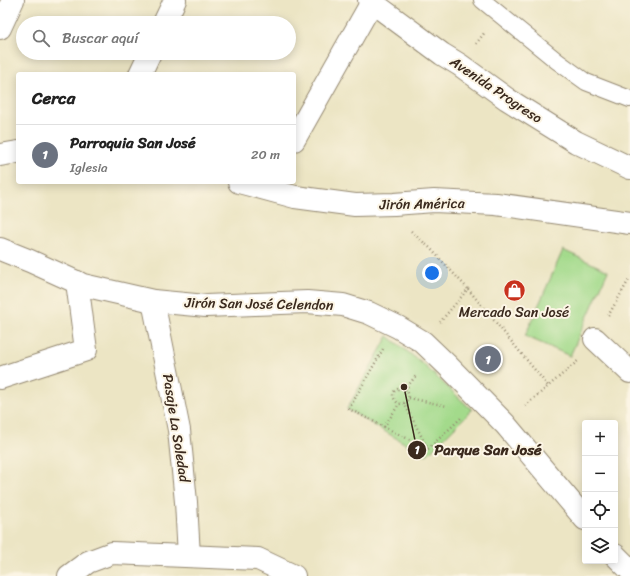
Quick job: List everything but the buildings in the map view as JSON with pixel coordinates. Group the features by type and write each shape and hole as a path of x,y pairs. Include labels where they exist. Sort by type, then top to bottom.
{"street":[{"path":"0,28 13,0"},
{"path":"167,16 175,0"},
{"path":"296,136 370,1"},
{"name":"Avenida Progreso","path":"370,1 442,54 460,65 507,99 576,142 630,168"},
{"path":"141,72 147,60"},
{"path":"0,155 16,152"},
{"name":"Jirón América","path":"254,184 268,186 295,197 354,205 434,201 496,204 630,223"},
{"name":"Jirón San José Celendon","path":"0,249 83,285 154,301 206,306 307,302 343,305 369,313 398,327 423,342 448,365 505,424 582,515"},
{"path":"0,378 86,350 77,282"},
{"name":"Pasaje La Soledad","path":"154,301 179,430 186,502 188,556"},
{"path":"595,338 630,372"},
{"path":"69,576 88,562 112,553 258,559 294,576"},
{"path":"618,558 630,570"}],"lane":[{"path":"482,0 556,61 586,82 630,99"}],"path":[{"path":"460,65 498,14"},
{"path":"380,204 430,248 468,289 549,387"},
{"path":"505,424 577,363 595,338 630,278"},
{"path":"423,342 468,289"},
{"path":"398,327 390,338 349,409 428,449"},
{"path":"399,404 393,398 394,392 397,389 405,390 408,393 409,398"},
{"path":"384,427 399,404 404,403 409,398"},
{"path":"409,398 454,407"},
{"path":"404,403 428,449"},
{"path":"428,449 464,415"}],"green space":[{"path":"563,250 608,271 570,356 525,336"},
{"path":"388,336 424,365 472,410 426,456 347,409"}],"place":[{"name":"Mercado San José","path":"514,290"},
{"name":"Parroquia San José","path":"488,359"},
{"name":"Parque San José","path":"404,387"}]}
